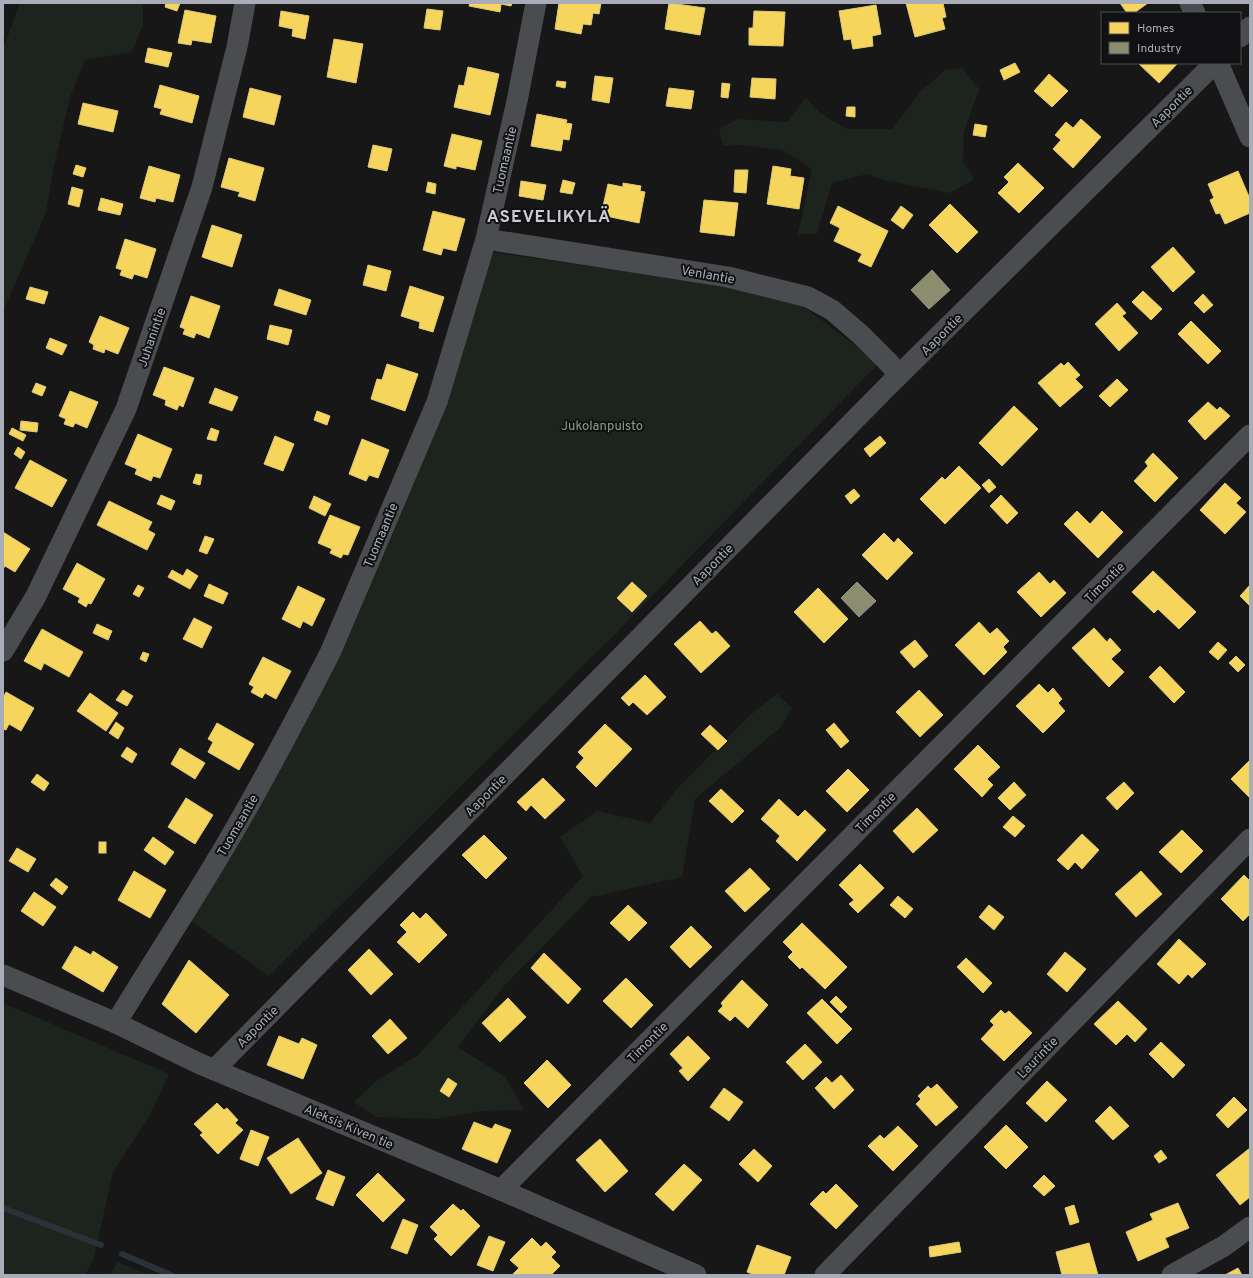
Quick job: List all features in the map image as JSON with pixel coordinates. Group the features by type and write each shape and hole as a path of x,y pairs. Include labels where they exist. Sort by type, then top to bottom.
{"street":[{"name":"Juhanintie","path":"3,651 35,599 128,404 202,187 237,47 245,3"},
{"name":"Tuomaantie","path":"116,1023 224,848 277,755 330,653 437,402 486,239 517,101 536,3"},
{"path":"1190,3 1194,12"},
{"path":"1241,36 1250,27"},
{"name":"Aapontie","path":"214,1070 899,375 1214,64"},
{"path":"1218,64 1250,137"},
{"name":"Venlantie","path":"486,239 728,277 808,297 832,310 860,334 899,375"},
{"name":"Timontie","path":"501,1190 1250,435"},
{"name":"Laurintie","path":"825,1275 1250,839"},
{"name":"Aleksis Kiven tie","path":"3,976 116,1023 214,1070 501,1190 696,1275"},
{"path":"1172,1275 1224,1246 1250,1227"}],"green space":[{"path":"20,3 143,3 143,24 132,52 85,60 70,97 53,170 46,212 3,312 3,49"},
{"path":"962,68 979,89 964,132 963,162 974,179 950,193 883,180 867,174 832,183 817,234 798,234 812,169 782,150 741,145 723,146 719,129 738,119 788,122 806,98 820,113 847,129 892,129 921,91 945,70"},
{"name":"Jukolanpuisto","path":"491,252 722,285 804,307 879,363 616,633 269,976 188,919 338,656 446,408"},
{"path":"777,694 792,708 781,727 695,799 682,877 591,897 505,985 458,1047 505,1077 524,1110 483,1111 437,1119 376,1117 354,1102 375,1082 418,1055 583,876 560,837 597,811 650,823 676,790 748,717"},
{"path":"3,1003 169,1074 150,1115 113,1172 94,1258 85,1275 3,1275"},
{"path":"118,1262 149,1275 110,1275"}],"building: Homes":[{"path":"166,3 180,3 177,11 165,7"},
{"path":"470,3 512,3 511,6 501,4 500,12 469,6"},
{"path":"559,3 601,3 599,14 593,13 591,25 583,24 581,34 555,29"},
{"path":"669,3 705,8 700,35 665,29"},
{"path":"906,3 943,3 946,17 942,18 945,29 915,37"},
{"path":"1120,3 1148,3 1135,12 1126,12"},
{"path":"876,5 881,34 872,36 873,46 853,49 851,39 844,40 839,11"},
{"path":"427,9 443,11 440,30 424,28"},
{"path":"185,10 216,16 211,43 192,40 191,45 178,43"},
{"path":"281,11 309,16 305,39 292,36 293,29 279,26"},
{"path":"754,11 785,12 783,46 749,45 749,28 753,28"},
{"path":"334,39 363,44 356,83 327,77"},
{"path":"148,48 172,53 168,67 145,62"},
{"path":"1015,63 1020,72 1004,80 1000,70"},
{"path":"1139,64 1177,64 1159,83"},
{"path":"468,67 499,74 490,115 454,107 459,85 464,86"},
{"path":"1049,74 1068,91 1052,107 1034,91"},
{"path":"595,76 613,78 609,103 592,100"},
{"path":"752,78 776,79 775,99 750,97"},
{"path":"557,81 566,82 565,88 556,86"},
{"path":"722,83 730,84 728,98 721,97"},
{"path":"160,85 199,96 192,123 160,114 162,109 154,107"},
{"path":"250,88 281,96 274,125 243,117"},
{"path":"669,88 694,91 691,109 666,106"},
{"path":"83,103 118,111 113,132 78,124"},
{"path":"847,107 855,107 855,117 846,116"},
{"path":"537,114 567,120 566,123 572,124 569,140 563,139 561,151 531,146"},
{"path":"1081,119 1101,137 1073,168 1053,149 1061,140 1055,135 1066,122 1073,128"},
{"path":"975,124 987,126 985,137 973,135"},
{"path":"452,134 482,141 475,170 456,166 456,169 444,166"},
{"path":"373,145 392,149 387,171 368,167"},
{"path":"229,158 264,168 255,201 238,196 240,192 221,187"},
{"path":"1018,163 1044,188 1019,213 998,193 1009,182 1004,177"},
{"path":"76,165 86,168 83,177 73,174"},
{"path":"149,166 180,175 173,202 156,198 155,202 140,198"},
{"path":"773,166 791,169 790,176 804,178 799,209 767,204"},
{"path":"735,170 748,170 746,193 734,192"},
{"path":"1238,171 1250,199 1250,213 1225,224 1220,213 1216,214 1210,200 1214,198 1208,184"},
{"path":"563,180 575,183 572,194 560,192"},
{"path":"521,181 546,185 543,200 519,196"},
{"path":"428,182 436,184 435,194 426,192"},
{"path":"623,183 641,186 640,191 645,192 639,223 601,215 608,184 623,187"},
{"path":"72,187 83,190 79,207 68,204"},
{"path":"101,198 123,204 120,215 98,210"},
{"path":"704,200 738,203 734,236 700,232"},
{"path":"950,204 978,232 957,253 929,225"},
{"path":"838,206 888,231 871,267 858,261 862,254 834,241 840,228 830,223"},
{"path":"901,206 913,215 903,229 891,220"},
{"path":"433,211 465,219 456,251 443,248 441,255 423,250"},
{"path":"212,225 242,235 232,267 202,257"},
{"path":"125,239 156,249 147,278 134,274 132,279 120,275 122,270 116,268"},
{"path":"1173,247 1195,272 1173,292 1151,267"},
{"path":"368,265 391,271 386,291 363,285"},
{"path":"410,286 444,297 433,332 419,328 420,322 401,316"},
{"path":"30,287 48,292 44,304 26,299"},
{"path":"279,289 311,300 306,315 274,305"},
{"path":"1143,291 1162,309 1151,320 1132,302"},
{"path":"1203,294 1213,305 1204,313 1194,303"},
{"path":"191,296 220,306 209,338 196,333 194,338 183,334 185,329 180,327"},
{"path":"1117,303 1126,313 1122,316 1138,333 1119,351 1095,324"},
{"path":"100,316 129,328 118,354 105,349 104,353 93,349 94,345 89,342"},
{"path":"1191,321 1221,351 1208,364 1178,334"},
{"path":"270,325 292,330 288,345 267,339"},
{"path":"50,338 67,345 62,355 46,348"},
{"path":"1068,362 1080,375 1075,379 1083,387 1060,407 1038,383 1061,363 1064,366"},
{"path":"387,364 418,374 405,411 371,399 377,379 382,380"},
{"path":"164,367 194,378 183,407 179,405 177,410 165,405 166,400 153,395"},
{"path":"1117,379 1128,390 1110,407 1099,396"},
{"path":"36,383 46,387 42,396 32,392"},
{"path":"215,388 238,397 232,411 209,403"},
{"path":"70,391 98,402 87,428 75,423 73,427 64,424 66,419 59,416"},
{"path":"1208,402 1217,410 1220,407 1230,416 1205,440 1188,421"},
{"path":"1014,406 1038,429 1002,466 979,443"},
{"path":"317,411 330,416 327,425 314,420"},
{"path":"21,421 38,423 37,432 20,430"},
{"path":"12,428 26,435 23,441 9,434"},
{"path":"211,428 219,431 216,441 207,439"},
{"path":"138,434 172,449 160,478 153,476 151,481 135,474 137,469 125,464"},
{"path":"275,436 294,444 283,471 264,464"},
{"path":"880,436 886,443 870,457 864,449"},
{"path":"362,439 389,450 378,478 369,475 366,481 349,474"},
{"path":"18,447 25,452 21,459 14,454"},
{"path":"1153,453 1178,478 1155,502 1134,481 1148,466 1145,462"},
{"path":"30,460 67,480 52,507 15,488"},
{"path":"959,466 981,488 945,524 920,499 942,477 945,480"},
{"path":"196,474 202,475 200,485 193,483"},
{"path":"989,479 996,487 989,493 982,485"},
{"path":"1225,483 1241,498 1236,503 1246,512 1225,534 1200,510"},
{"path":"854,489 860,496 851,504 845,496"},
{"path":"161,495 175,501 171,510 157,504"},
{"path":"1001,495 1018,513 1007,524 990,506"},
{"path":"314,496 331,504 325,516 309,508"},
{"path":"109,501 152,522 148,530 155,534 147,550 97,525"},
{"path":"1077,511 1090,524 1102,511 1123,532 1098,558 1064,524"},
{"path":"330,515 360,527 348,555 343,554 341,558 330,553 332,549 318,543"},
{"path":"3,532 30,549 15,572 5,566 3,569"},
{"path":"884,533 894,543 898,538 913,553 887,580 862,555"},
{"path":"205,536 214,539 207,554 199,551"},
{"path":"77,563 105,579 91,604 88,603 86,607 78,602 80,598 63,589"},
{"path":"187,569 198,576 190,589 168,577 172,570 183,576"},
{"path":"1153,571 1196,612 1179,629 1158,609 1154,613 1132,592"},
{"path":"1039,572 1050,584 1054,580 1066,593 1041,617 1017,592"},
{"path":"632,582 647,596 632,612 617,598"},
{"path":"209,584 228,593 223,604 204,596"},
{"path":"138,585 144,588 139,597 133,594"},
{"path":"1250,585 1250,606 1240,596"},
{"path":"298,586 325,599 312,626 303,621 300,628 282,619"},
{"path":"818,588 848,619 824,643 794,612"},
{"path":"194,618 212,627 202,648 183,639"},
{"path":"700,621 712,634 716,631 730,646 701,673 674,644"},
{"path":"979,622 990,634 997,628 1009,641 1003,647 1007,652 984,675 955,645"},
{"path":"97,624 112,631 108,640 93,633"},
{"path":"1094,628 1107,642 1110,638 1121,650 1111,659 1124,672 1109,687 1072,648"},
{"path":"42,629 83,652 69,677 44,663 41,670 24,661"},
{"path":"915,640 928,656 914,668 900,652"},
{"path":"1218,642 1227,650 1218,660 1209,652"},
{"path":"143,652 149,654 146,662 140,659"},
{"path":"1236,656 1245,665 1238,672 1229,663"},
{"path":"263,657 291,671 276,699 265,693 262,698 251,692 254,687 249,684"},
{"path":"1160,666 1185,692 1174,703 1149,677"},
{"path":"645,675 666,697 647,715 633,702 629,706 621,698"},
{"path":"1039,684 1048,693 1053,688 1062,699 1058,703 1065,711 1043,733 1016,706"},
{"path":"123,690 133,696 127,706 116,700"},
{"path":"919,690 943,715 920,737 896,712"},
{"path":"6,692 34,708 21,731 9,724 6,730 3,729 3,698"},
{"path":"90,693 118,713 106,731 77,711"},
{"path":"116,722 124,728 118,739 109,733"},
{"path":"217,723 254,744 239,770 208,752 213,742 208,739"},
{"path":"834,723 849,741 841,748 826,730"},
{"path":"605,724 632,749 596,787 576,767 584,758 578,752"},
{"path":"710,725 727,741 718,750 701,734"},
{"path":"978,745 1000,767 987,779 993,785 982,797 954,769"},
{"path":"127,747 137,754 132,763 121,756"},
{"path":"180,748 205,763 195,779 171,764"},
{"path":"1250,760 1250,798 1231,779"},
{"path":"848,769 869,790 847,812 826,791"},
{"path":"37,774 49,783 44,791 31,782"},
{"path":"543,778 565,800 545,819 531,805 526,811 517,802"},
{"path":"1014,782 1026,795 1010,810 998,798"},
{"path":"1124,782 1134,793 1117,810 1106,798"},
{"path":"721,789 744,811 732,823 709,801"},
{"path":"186,798 213,815 195,844 168,827"},
{"path":"779,799 798,817 805,810 826,830 797,861 776,841 780,836 761,819"},
{"path":"917,808 938,830 913,853 893,831"},
{"path":"1013,816 1025,826 1015,837 1003,827"},
{"path":"1182,830 1203,851 1181,873 1159,852"},
{"path":"1082,834 1099,850 1082,869 1075,862 1068,870 1057,860"},
{"path":"484,835 507,858 486,879 462,855"},
{"path":"153,837 174,852 165,865 144,850"},
{"path":"99,842 106,842 106,853 99,853"},
{"path":"17,848 36,859 28,872 9,861"},
{"path":"860,864 884,888 858,913 849,904 854,900 839,885"},
{"path":"750,868 770,889 745,912 725,891"},
{"path":"134,871 166,890 150,918 118,900"},
{"path":"1141,871 1162,894 1136,917 1115,894"},
{"path":"1244,875 1250,881 1250,916 1249,915 1243,921 1221,899"},
{"path":"56,878 68,887 62,895 50,885"},
{"path":"34,892 56,907 43,926 21,911"},
{"path":"898,896 913,909 905,918 890,905"},
{"path":"628,905 647,923 629,941 610,923"},
{"path":"989,905 1004,917 994,930 979,917"},
{"path":"413,912 420,919 426,913 447,935 419,963 397,942 407,932 400,925"},
{"path":"802,923 847,967 825,989 802,967 800,969 788,957 793,952 783,942"},
{"path":"691,926 712,947 690,968 670,947"},
{"path":"1179,939 1206,964 1192,978 1188,974 1179,984 1157,964"},
{"path":"75,946 91,955 93,951 118,967 103,992 62,968"},
{"path":"369,949 393,974 371,995 348,970"},
{"path":"1065,952 1086,969 1067,992 1047,974"},
{"path":"544,953 581,989 568,1004 531,968"},
{"path":"966,958 992,983 983,993 957,967"},
{"path":"189,960 229,995 196,1033 162,1004"},
{"path":"626,978 653,1005 631,1028 603,1001"},
{"path":"742,980 768,1005 748,1028 735,1016 730,1021 718,1011 723,1006 721,1003"},
{"path":"836,996 847,1007 841,1013 830,1002"},
{"path":"508,998 526,1017 500,1042 482,1023"},
{"path":"822,999 852,1029 837,1044 807,1013"},
{"path":"1118,1001 1147,1029 1135,1042 1127,1034 1116,1045 1094,1024"},
{"path":"1001,1010 1005,1014 1009,1011 1032,1033 1004,1061 981,1039 994,1025 990,1021"},
{"path":"390,1019 407,1038 388,1054 372,1036"},
{"path":"279,1036 299,1044 302,1038 317,1045 303,1079 267,1065"},
{"path":"688,1036 710,1058 688,1081 679,1071 683,1068 670,1054"},
{"path":"1161,1042 1185,1065 1173,1078 1149,1054"},
{"path":"805,1044 822,1062 803,1080 786,1062"},
{"path":"547,1060 571,1085 548,1108 524,1083"},
{"path":"841,1075 854,1090 834,1109 815,1088 826,1077 832,1083"},
{"path":"448,1078 457,1084 449,1097 440,1091"},
{"path":"1047,1081 1067,1100 1046,1122 1026,1103"},
{"path":"937,1084 958,1107 936,1126 916,1104 921,1099 918,1096 928,1086 931,1089"},
{"path":"724,1088 743,1102 729,1121 710,1107"},
{"path":"1234,1097 1247,1110 1228,1128 1216,1115"},
{"path":"217,1103 224,1110 227,1108 238,1120 235,1123 243,1130 218,1154 200,1135 203,1133 194,1124"},
{"path":"1110,1106 1129,1126 1113,1140 1095,1121"},
{"path":"474,1122 492,1129 495,1124 511,1130 497,1163 462,1149"},
{"path":"1006,1125 1028,1147 1006,1169 984,1147"},
{"path":"898,1126 918,1146 893,1171 868,1146 880,1135 884,1139"},
{"path":"251,1130 269,1137 258,1166 240,1159"},
{"path":"298,1138 322,1173 291,1194 267,1158"},
{"path":"600,1139 628,1171 605,1192 576,1160"},
{"path":"1250,1148 1250,1197 1240,1205 1216,1175"},
{"path":"754,1149 772,1166 758,1182 739,1164"},
{"path":"1161,1150 1167,1158 1159,1163 1154,1156"},
{"path":"684,1164 702,1180 673,1211 655,1194"},
{"path":"328,1170 345,1177 333,1206 316,1199"},
{"path":"378,1173 405,1200 383,1222 356,1195"},
{"path":"1044,1175 1055,1186 1044,1196 1033,1186"},
{"path":"836,1184 858,1206 836,1229 810,1204 823,1191 826,1194"},
{"path":"1178,1203 1189,1228 1165,1238 1169,1247 1138,1261 1126,1232 1153,1220 1150,1214"},
{"path":"453,1204 461,1211 463,1209 480,1226 451,1256 434,1239 438,1235 430,1227"},
{"path":"1074,1205 1079,1222 1070,1225 1065,1208"},
{"path":"403,1219 418,1225 407,1254 391,1248"},
{"path":"489,1236 505,1242 493,1271 477,1265"},
{"path":"532,1238 541,1247 546,1242 556,1252 551,1257 560,1266 551,1275 513,1274 519,1268 510,1260"},
{"path":"959,1242 961,1252 930,1257 929,1247"},
{"path":"1089,1243 1098,1275 1062,1275 1056,1252"},
{"path":"757,1245 791,1257 784,1275 755,1275 747,1272"},
{"path":"1238,1268 1242,1275 1225,1275"}],"building: Industry":[{"path":"932,270 950,290 929,309 911,290"},
{"path":"857,582 876,601 859,617 841,598"}],"waterway":[{"path":"3,1208 101,1245"},
{"path":"122,1254 171,1275"}],"district":[{"name":"ASEVELIKYLÄ","path":"549,216"}]}
